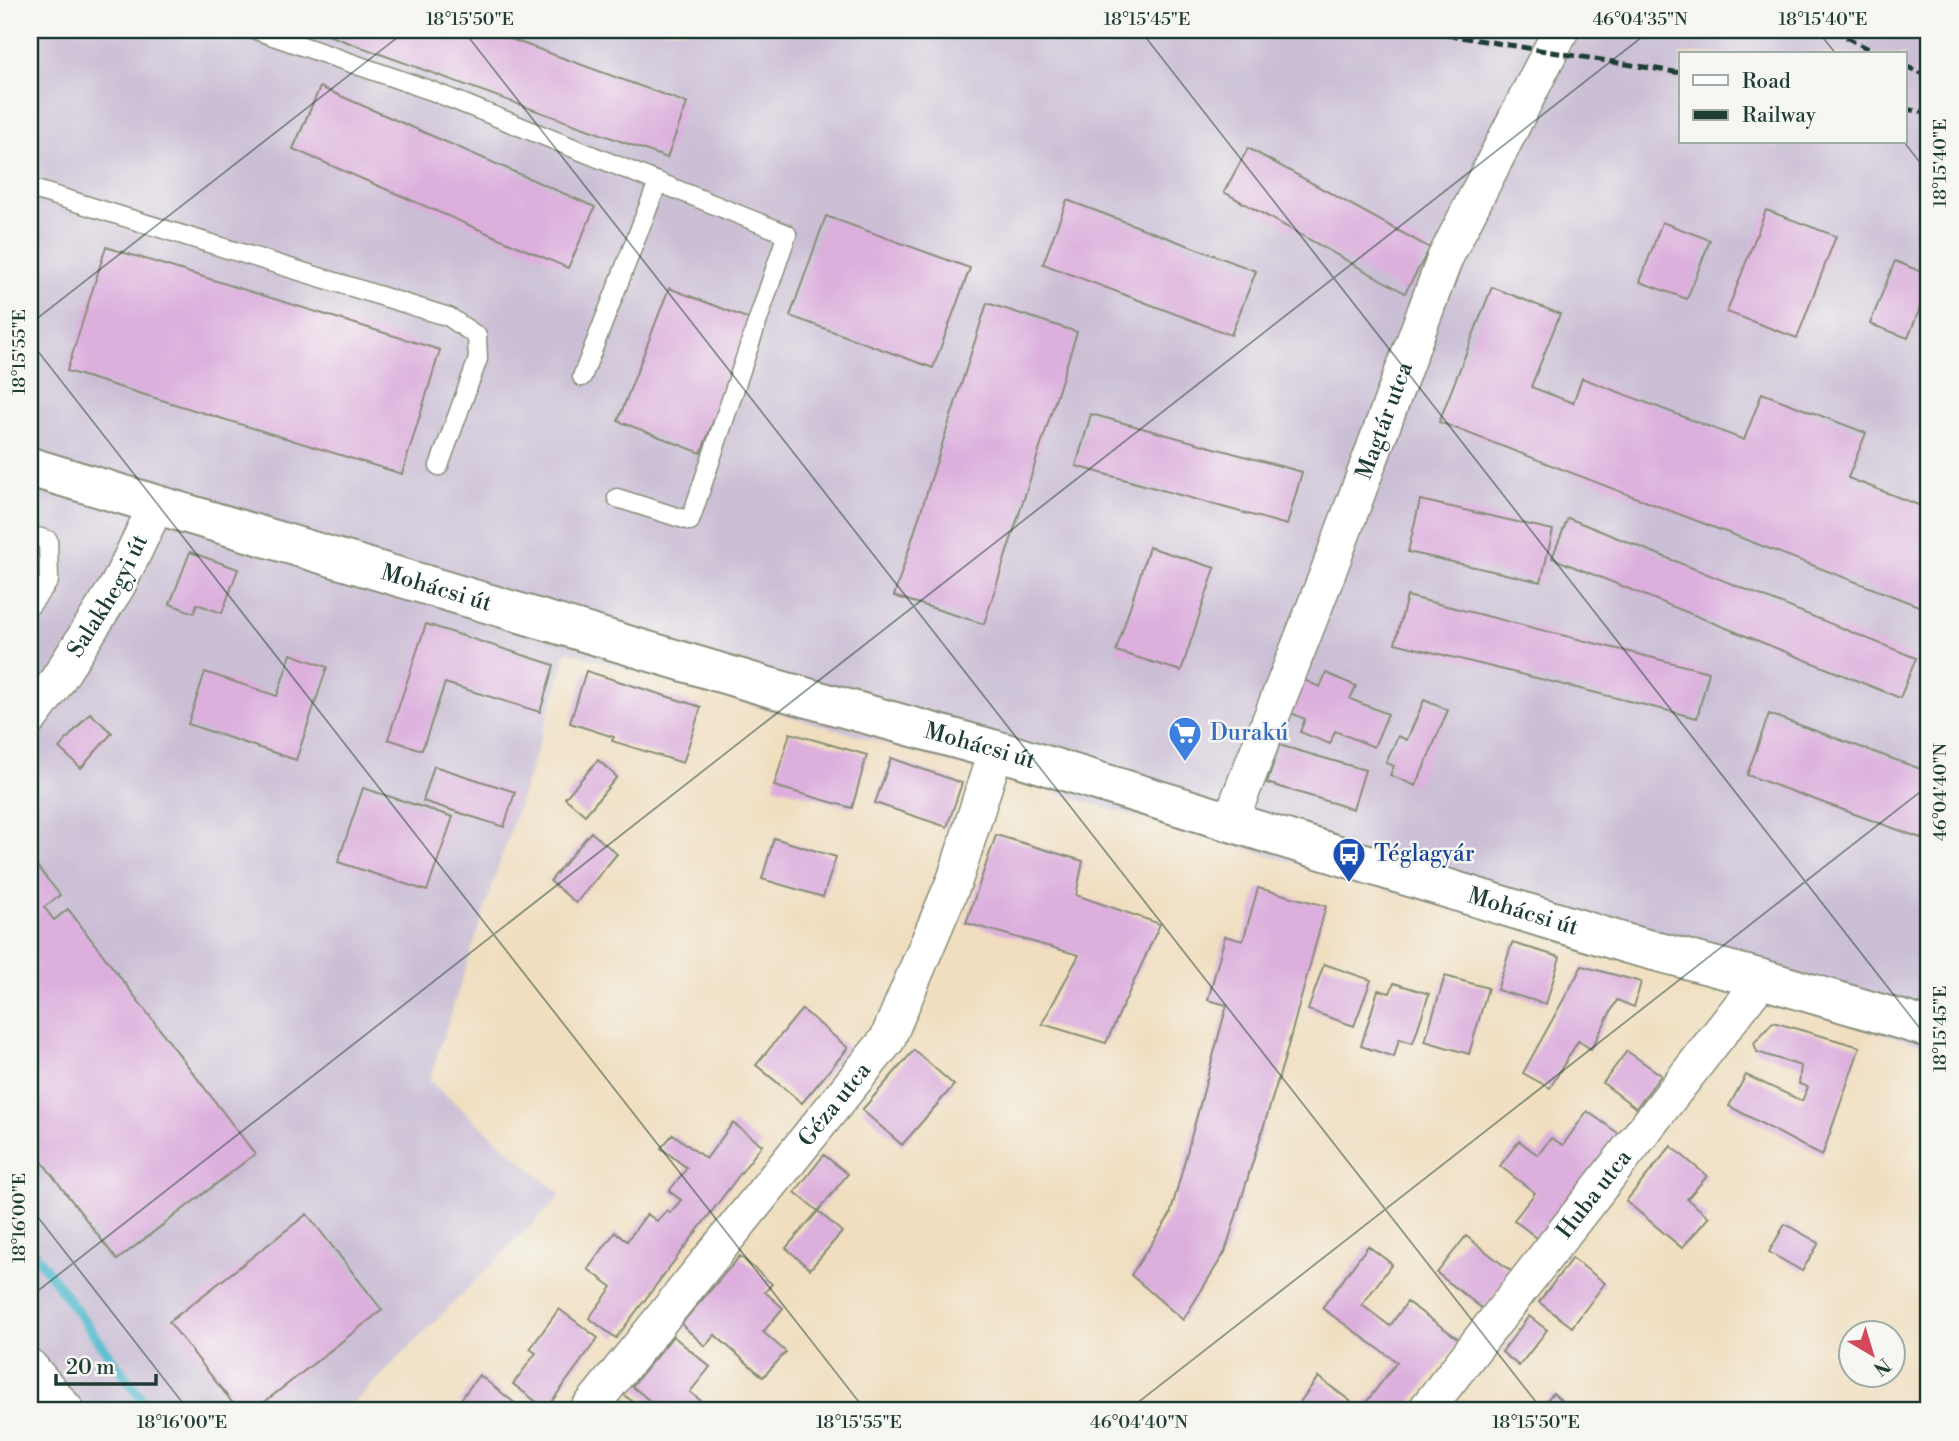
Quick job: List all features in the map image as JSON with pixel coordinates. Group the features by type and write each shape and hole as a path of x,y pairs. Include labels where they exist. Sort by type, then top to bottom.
{"main road":[{"name":"Mohácsi út","path":"30,467 765,686 996,750 1628,944 1762,979 1929,1028"}],"street":[{"name":"Magtár utca","path":"1230,822 1332,562 1445,258 1561,30"},
{"name":"Salakhegyi út","path":"30,718 54,687 118,585 156,506"},
{"name":"Géza utca","path":"587,1411 887,1040 955,879 996,750"},
{"name":"Huba utca","path":"1425,1411 1762,979"},
{"path":"30,1367 67,1411"}],"lane":[{"path":"256,30 432,91 788,233 690,521 617,498"},
{"path":"582,377 658,182"},
{"path":"30,188 449,317 477,336 478,359 439,466"},
{"path":"30,535 48,540 49,581 30,606"}],"shaded area":[{"path":"30,30 1929,30 1929,1047 566,651 559,681 429,1081 561,1195 346,1411 30,1411"}],"building":[{"path":"314,30 486,30 687,103 667,158"},
{"path":"320,87 595,207 568,268 293,149"},
{"path":"1248,148 1430,248 1405,293 1224,192"},
{"path":"1067,200 1256,271 1231,335 1043,264"},
{"path":"1766,210 1836,236 1797,338 1727,312"},
{"path":"826,216 970,268 933,368 790,316"},
{"path":"1662,222 1710,240 1687,299 1640,282"},
{"path":"106,247 440,350 402,474 67,371"},
{"path":"1895,261 1929,275 1929,285 1908,338 1870,324"},
{"path":"1492,287 1560,314 1531,387 1573,403 1582,378 1744,440 1762,393 1866,433 1848,478 1929,509 1929,610 1439,422"},
{"path":"669,288 752,320 701,453 618,421"},
{"path":"987,303 1077,332 984,624 894,596"},
{"path":"1091,414 1302,472 1287,525 1076,466"},
{"path":"1420,500 1553,530 1541,582 1408,552"},
{"path":"1568,518 1916,658 1900,698 1552,558"},
{"path":"1149,547 1215,568 1181,671 1116,651"},
{"path":"190,552 238,569 222,613 197,604 194,613 170,604"},
{"path":"1407,596 1709,672 1697,718 1395,643"},
{"path":"426,624 554,665 540,712 445,683 422,750 388,739"},
{"path":"291,654 327,667 296,760 188,724 205,672 277,696"},
{"path":"586,671 701,707 683,763 612,741 614,737 570,723"},
{"path":"1326,673 1356,686 1350,699 1388,714 1374,747 1335,731 1330,744 1300,732 1305,719 1291,713 1304,680 1320,687"},
{"path":"1424,700 1448,710 1416,786 1390,775 1394,766 1386,763 1398,736 1407,740"},
{"path":"90,713 112,733 81,768 59,748"},
{"path":"1769,714 1929,772 1929,841 1747,775"},
{"path":"790,733 867,755 852,808 774,786"},
{"path":"1279,745 1365,770 1353,809 1267,783"},
{"path":"891,758 962,783 947,827 875,803"},
{"path":"598,760 617,777 585,815 565,798"},
{"path":"434,766 515,792 504,827 423,801"},
{"path":"363,788 453,817 427,891 338,862"},
{"path":"591,832 617,854 576,903 550,881"},
{"path":"996,835 1083,861 1076,895 1160,924 1106,1043 1042,1024 1079,955 966,923"},
{"path":"774,838 836,857 823,897 762,879"},
{"path":"37,866 60,895 44,907 54,920 68,909 255,1154 117,1260 30,1146 30,872"},
{"path":"1258,888 1326,906 1285,1057 1225,1252 1183,1320 1131,1275 1170,1215 1227,1005 1208,1000 1225,936 1243,941"},
{"path":"1512,943 1560,957 1546,1004 1497,990"},
{"path":"1324,964 1371,980 1354,1026 1308,1010"},
{"path":"1582,966 1641,982 1634,1007 1617,1000 1591,1049 1578,1041 1550,1088 1523,1073"},
{"path":"1445,976 1488,988 1469,1054 1425,1041"},
{"path":"1394,983 1429,994 1413,1043 1399,1039 1394,1057 1361,1046 1378,990 1390,993"},
{"path":"802,1009 848,1048 802,1103 756,1065"},
{"path":"1773,1022 1860,1047 1822,1156 1729,1106 1746,1075 1802,1101 1808,1087 1799,1084 1801,1066 1757,1052 1754,1043"},
{"path":"914,1050 954,1085 902,1145 862,1110"},
{"path":"1627,1051 1661,1075 1636,1108 1603,1083"},
{"path":"1587,1111 1622,1136 1542,1242 1514,1220 1535,1193 1500,1166 1519,1141 1538,1155 1551,1138 1563,1145"},
{"path":"733,1123 762,1145 616,1338 589,1318 612,1287 588,1269 615,1232 627,1241 647,1214 657,1221 667,1210 670,1213 681,1200 669,1191 687,1168 661,1148 673,1134 706,1159"},
{"path":"1671,1146 1707,1176 1687,1199 1709,1217 1682,1248 1626,1201"},
{"path":"824,1155 848,1174 818,1211 795,1192"},
{"path":"818,1211 842,1232 810,1269 786,1248"},
{"path":"307,1214 382,1310 253,1411 239,1411 169,1322"},
{"path":"1785,1224 1819,1243 1802,1271 1769,1252"},
{"path":"1466,1236 1512,1272 1483,1309 1437,1273"},
{"path":"1368,1246 1392,1264 1362,1305 1390,1326 1407,1302 1460,1340 1404,1411 1308,1411 1300,1402 1318,1377 1361,1409 1397,1362 1322,1308"},
{"path":"740,1256 772,1284 765,1292 783,1308 763,1332 786,1352 763,1377 715,1335 705,1346 681,1324"},
{"path":"1572,1258 1605,1283 1572,1327 1539,1302"},
{"path":"559,1309 598,1338 546,1409 513,1384 536,1353 530,1349"},
{"path":"1529,1316 1547,1330 1519,1366 1502,1352"},
{"path":"673,1336 710,1367 690,1392 709,1407 706,1411 662,1411 632,1386"},
{"path":"479,1375 525,1411 471,1411 459,1402"},
{"path":"1553,1393 1574,1411 1537,1411"},
{"path":"623,1394 644,1411 609,1411"}],"waterway":[{"path":"30,1247 150,1411"}],"railway":[{"path":"1417,30 1679,73"},
{"path":"1833,30 1874,52"},
{"path":"1906,66 1929,76"},
{"path":"1906,109 1929,113"}],"place":[{"name":"Durakú","path":"1185,763"},
{"name":"Téglagyár","path":"1349,884"}]}
